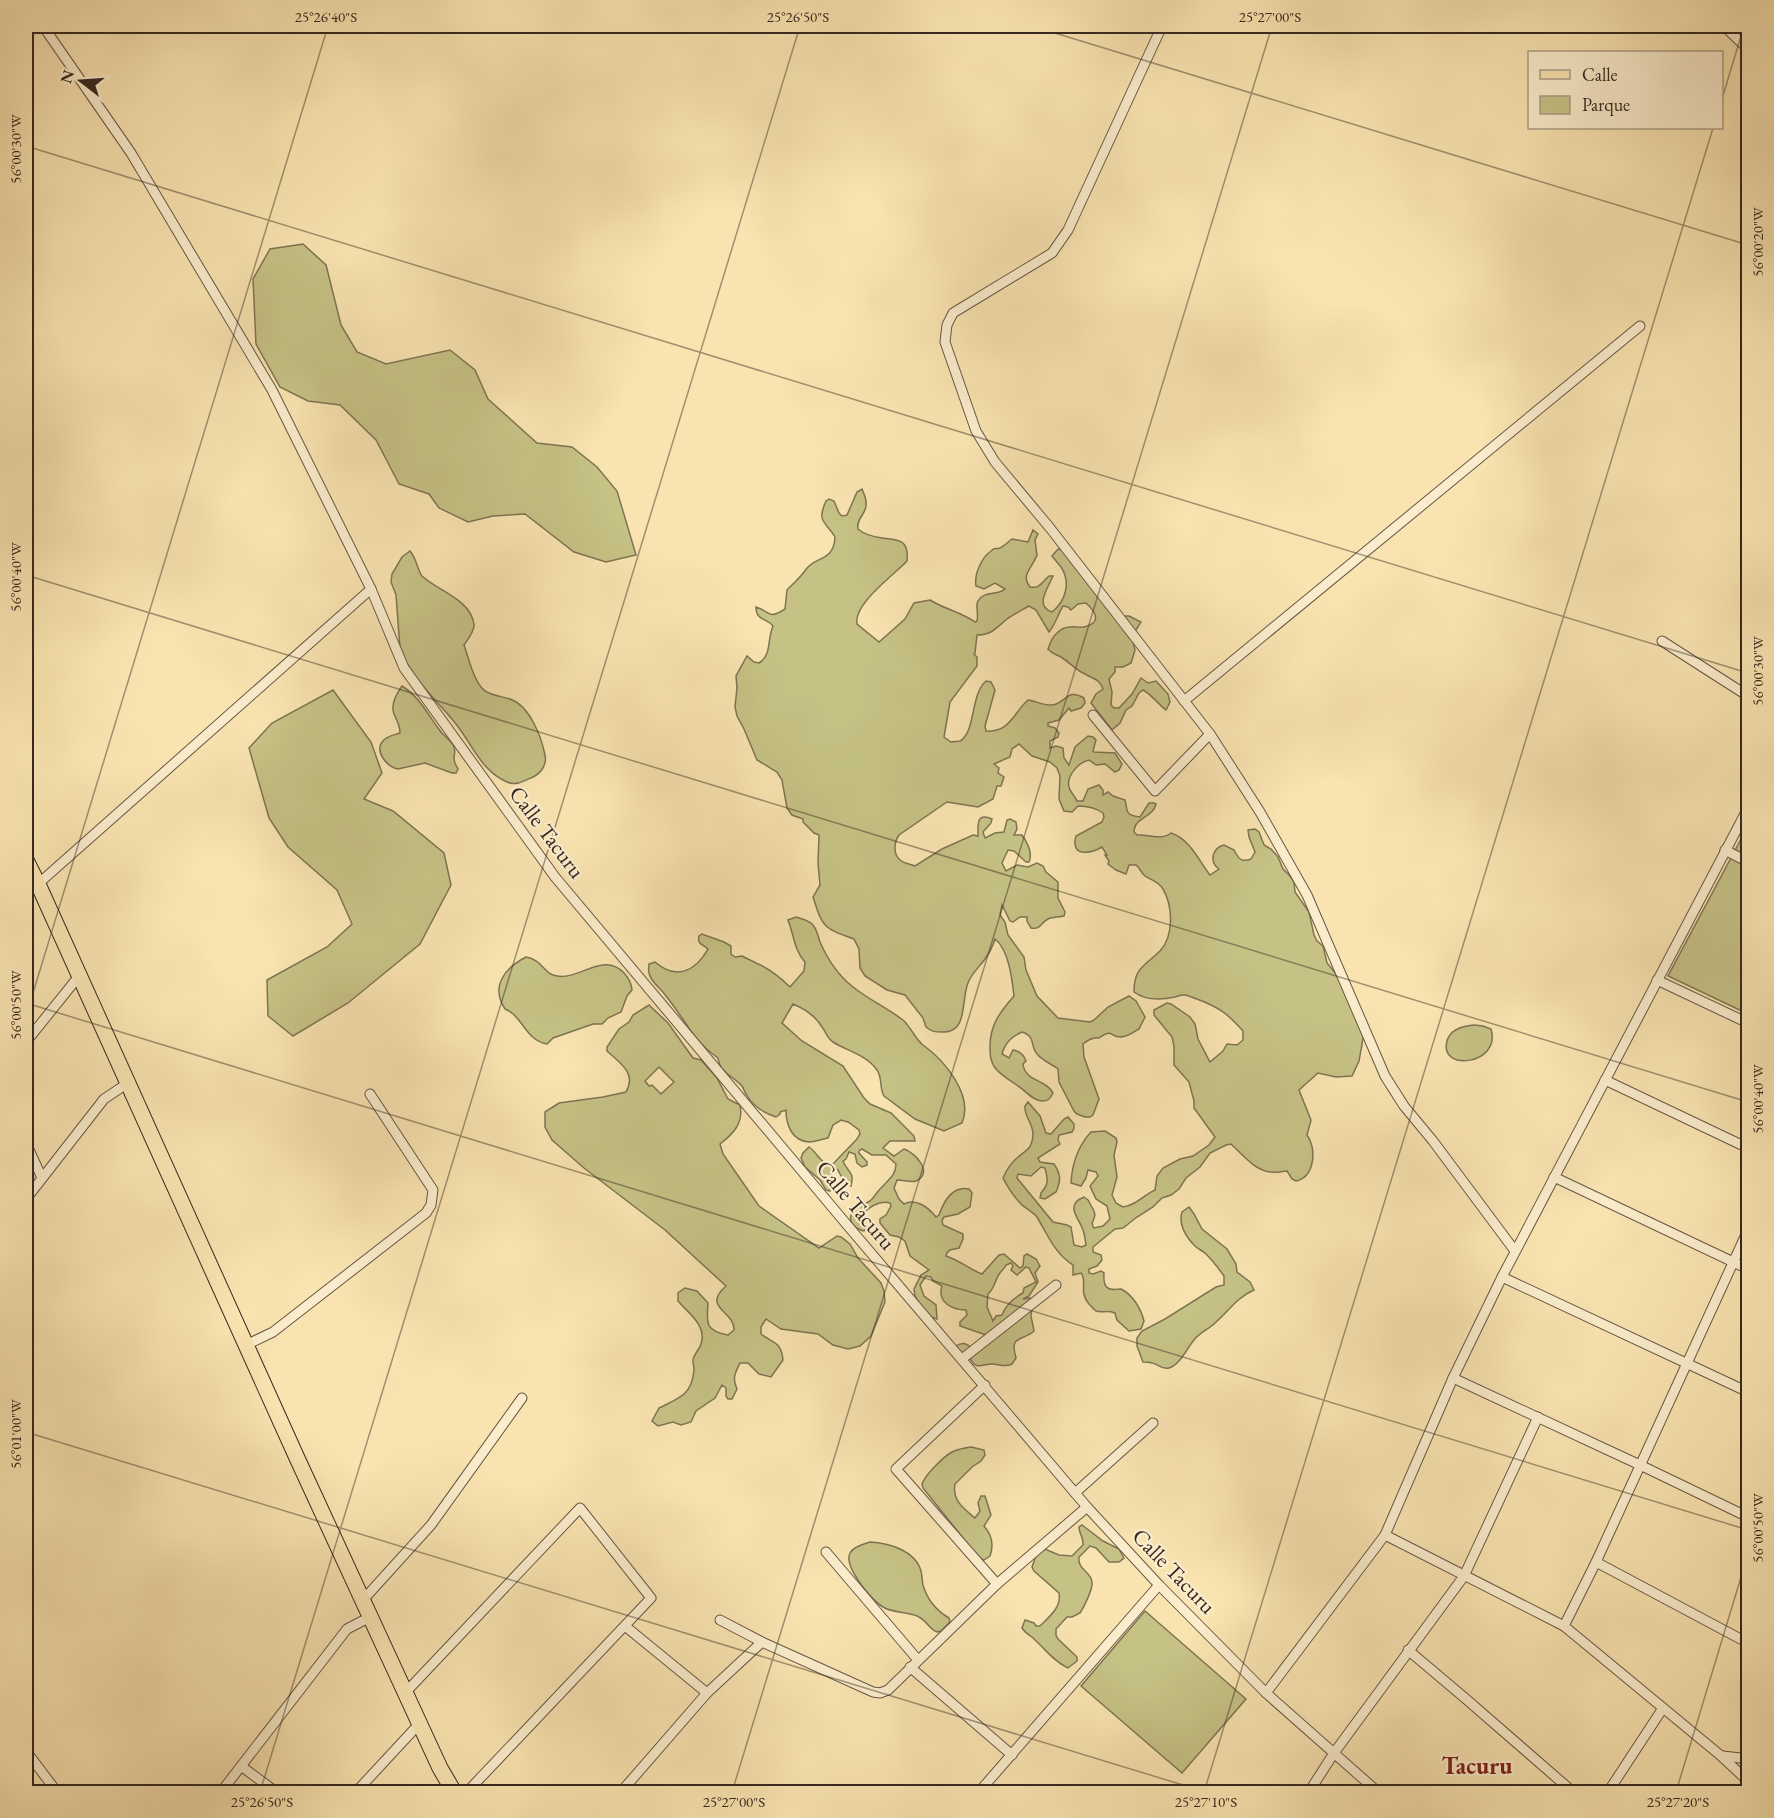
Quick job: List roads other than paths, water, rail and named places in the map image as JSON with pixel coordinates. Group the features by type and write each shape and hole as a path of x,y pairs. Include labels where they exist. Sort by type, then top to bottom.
{"main road":[{"path":"26,865 38,884 370,1617 440,1768 454,1792"}],"street":[{"name":"Calle Tacuru","path":"43,26 131,153 272,390 371,589 404,668 555,877 1087,1507 1159,1585 1266,1693 1378,1792"},
{"path":"1162,26 1061,242 1052,253 953,313 947,325 945,342 976,431 995,462 1050,528 1210,734 1260,812 1307,895 1385,1076 1404,1106 1515,1251"},
{"path":"1726,26 1749,49"},
{"path":"1184,701 1640,326"},
{"path":"38,884 371,589"},
{"path":"1662,641 1749,696"},
{"path":"1093,714 1155,792 1210,734"},
{"path":"1266,1693 1385,1535 1453,1378 1515,1251 1749,808"},
{"path":"1725,850 1749,861"},
{"path":"26,1042 79,975"},
{"path":"1657,980 1749,1023"},
{"path":"1605,1080 1749,1149"},
{"path":"26,1199 104,1099 128,1083"},
{"path":"246,1345 273,1332 426,1213 431,1205 433,1190 370,1094"},
{"path":"26,1143 42,1178"},
{"path":"1554,1177 1749,1269"},
{"path":"1564,1626 1596,1562 1749,1230"},
{"path":"1502,1277 1749,1392"},
{"path":"962,1359 1056,1285"},
{"path":"1453,1378 1749,1517"},
{"path":"985,1385 896,1469 997,1584"},
{"path":"363,1600 431,1525 522,1398"},
{"path":"1309,1792 1334,1753 1464,1576 1538,1417"},
{"path":"1075,1493 1153,1423"},
{"path":"720,1620 762,1642 880,1694 888,1690 997,1584 1087,1507"},
{"path":"405,1692 580,1508 651,1598 467,1792"},
{"path":"1385,1535 1564,1626 1720,1755 1747,1774"},
{"path":"826,1552 918,1660"},
{"path":"1596,1562 1749,1643"},
{"path":"979,1792 1159,1585"},
{"path":"221,1792 347,1629 370,1617"},
{"path":"625,1626 707,1693"},
{"path":"621,1792 707,1693 762,1642"},
{"path":"1408,1650 1573,1792"},
{"path":"910,1667 1012,1755"},
{"path":"1608,1792 1663,1708"},
{"path":"356,1792 420,1724"},
{"path":"26,1751 57,1792"},
{"path":"1720,1755 1733,1758 1749,1755"},
{"path":"242,1766 276,1792"}],"district":[{"name":"Tacuru","path":"1477,1765"}]}
